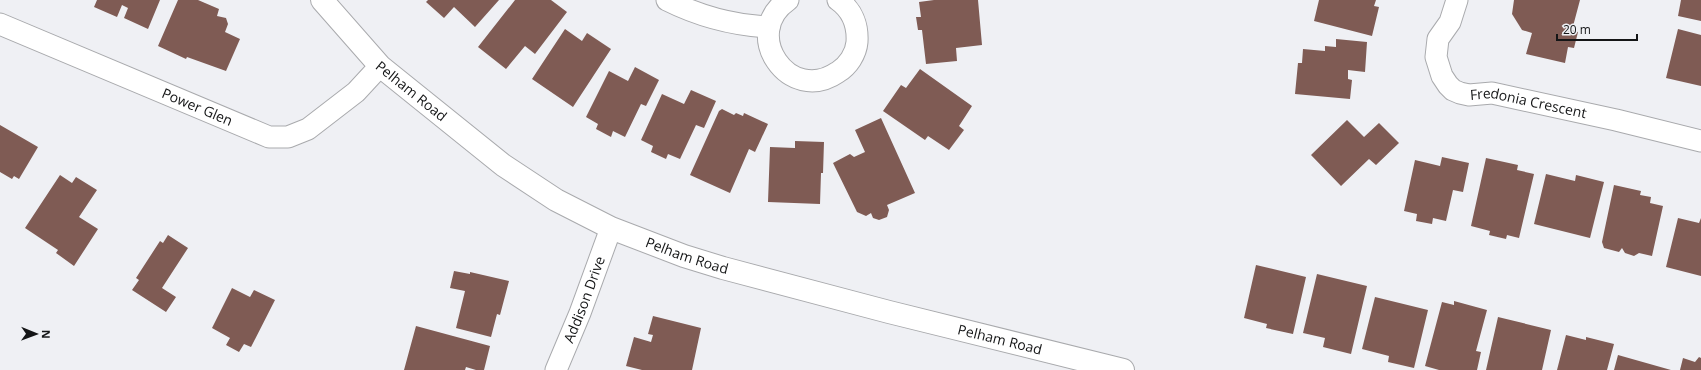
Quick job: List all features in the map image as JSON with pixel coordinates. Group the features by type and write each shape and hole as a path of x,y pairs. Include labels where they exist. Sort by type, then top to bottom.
{"main road":[{"name":"Pelham Road","path":"322,0 380,66 503,165 556,200 611,228 684,256 723,268 888,312 1123,370"}],"street":[{"path":"667,0 684,8 718,20 744,26 769,27"},
{"path":"788,0 774,14 769,27 769,41 772,55 780,67 791,76 805,80 819,81 832,77 844,69 852,57 857,44 857,30 853,16 845,5 838,0"},
{"name":"Fredonia Crescent","path":"1457,0 1450,22 1438,39 1436,57 1442,76 1453,90 1460,94 1469,95 1492,93 1616,120 1701,141"},
{"name":"Power Glen","path":"0,24 269,138 288,137 308,129 356,92 380,66"},
{"name":"Addison Drive","path":"556,370 580,313 611,228"}],"building":[{"path":"97,0 160,0 148,29 124,18 128,8 122,5 117,17 94,7"},
{"path":"178,0 198,0 219,9 217,16 226,18 228,24 225,32 240,39 226,71 187,57 186,59 158,46"},
{"path":"428,0 499,0 475,27 454,7 444,18 426,2"},
{"path":"515,0 551,0 567,12 535,54 525,46 506,69 478,47"},
{"path":"934,0 978,0 982,45 956,48 957,61 926,64 922,30 918,30 916,17 921,17 919,2"},
{"path":"1319,0 1376,0 1374,6 1379,7 1372,36 1314,21"},
{"path":"1514,0 1580,0 1572,30 1578,32 1574,48 1568,47 1565,63 1526,54 1532,33 1522,30 1512,14"},
{"path":"1681,0 1701,0 1701,21 1678,16"},
{"path":"565,29 582,41 587,33 611,49 573,107 532,79"},
{"path":"1678,29 1701,35 1701,86 1666,78"},
{"path":"1336,39 1367,42 1365,72 1348,70 1348,79 1352,80 1350,99 1295,94 1298,63 1302,63 1303,49 1325,51 1325,46 1336,47"},
{"path":"635,67 659,80 646,106 641,104 625,137 613,131 611,137 596,129 598,124 586,117 609,71 628,81"},
{"path":"920,69 972,106 959,126 964,130 949,150 928,136 925,140 883,111 901,85 906,88"},
{"path":"691,90 716,101 704,128 696,125 680,159 668,154 666,159 651,152 653,146 641,140 662,94 684,104"},
{"path":"722,109 734,115 736,113 743,116 744,113 768,124 755,152 749,149 730,193 690,175 719,111"},
{"path":"881,118 915,193 887,205 889,210 887,217 879,220 873,218 871,213 866,216 857,212 833,163 850,154 854,157 865,152 855,130"},
{"path":"1347,120 1364,137 1379,123 1399,143 1376,165 1369,159 1341,186 1311,155"},
{"path":"0,125 38,147 19,179 14,176 12,179 0,172"},
{"path":"795,141 824,142 820,204 768,202 770,147 795,148"},
{"path":"1442,157 1469,163 1463,192 1453,190 1446,221 1433,218 1432,224 1416,221 1417,214 1404,211 1415,160 1440,166"},
{"path":"1486,158 1518,165 1517,170 1534,174 1519,238 1507,235 1506,239 1489,235 1490,231 1471,226"},
{"path":"1546,174 1575,181 1576,175 1604,182 1590,238 1534,224"},
{"path":"60,175 72,183 76,177 97,190 79,217 98,229 74,266 56,253 58,250 25,228"},
{"path":"1614,185 1641,191 1640,195 1651,197 1650,203 1663,206 1652,256 1639,253 1634,256 1625,253 1622,248 1619,252 1604,248 1602,242"},
{"path":"1678,218 1699,223 1701,218 1701,276 1666,267"},
{"path":"168,235 188,248 162,288 176,297 166,312 132,290 139,280 136,278 160,241 163,243"},
{"path":"1256,265 1306,277 1293,334 1266,328 1267,324 1244,318"},
{"path":"454,271 470,274 470,272 509,281 500,315 497,314 491,337 456,328 465,291 450,288"},
{"path":"1317,274 1367,286 1351,354 1323,347 1325,338 1303,333"},
{"path":"232,288 250,297 254,290 275,300 251,347 244,344 239,352 226,345 230,338 212,328"},
{"path":"1375,297 1428,310 1414,368 1388,362 1389,356 1362,349"},
{"path":"1454,301 1487,310 1476,351 1481,352 1477,370 1439,370 1425,366 1442,302 1454,305"},
{"path":"653,316 701,328 692,370 642,370 626,366 634,337 651,342 653,335 648,334"},
{"path":"1498,317 1551,330 1542,370 1486,370"},
{"path":"416,326 490,346 484,370 476,370 466,367 465,370 404,370"},
{"path":"1566,335 1586,340 1586,337 1614,344 1607,370 1557,370"},
{"path":"1618,355 1671,370 1614,370"},
{"path":"1699,357 1701,358 1701,370 1680,370 1683,358 1695,362"}]}
